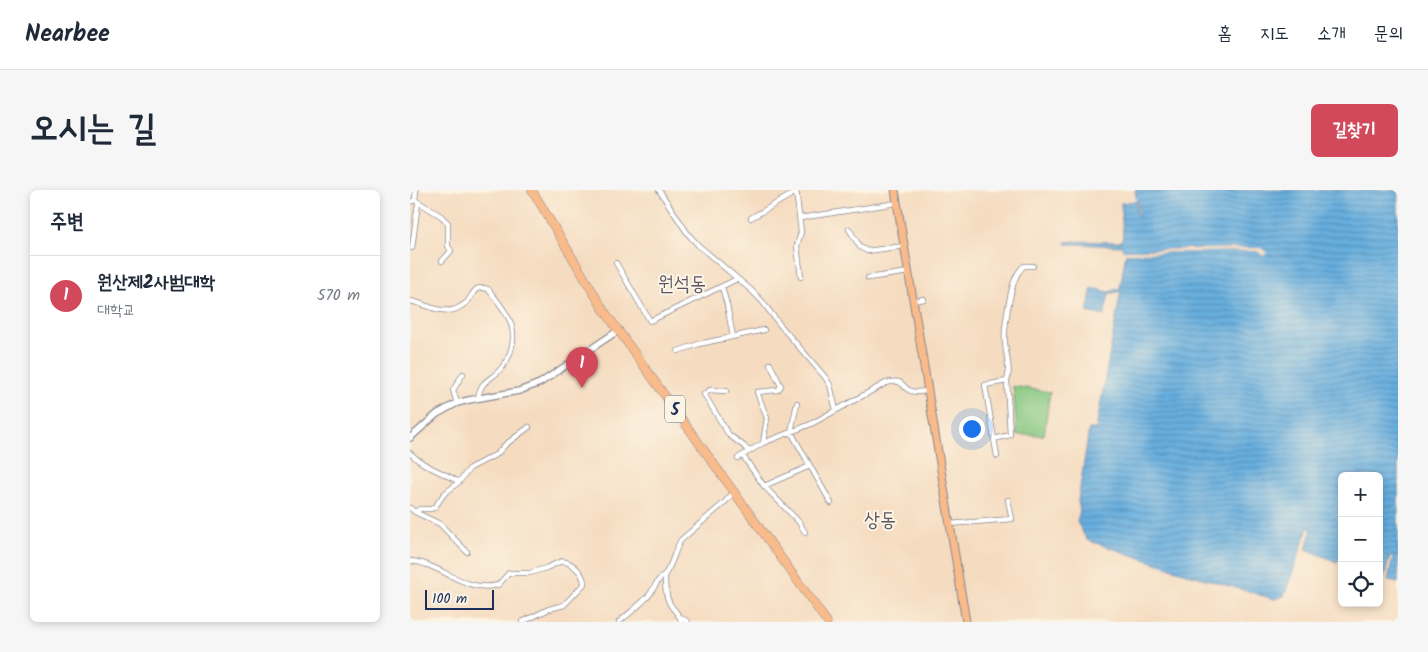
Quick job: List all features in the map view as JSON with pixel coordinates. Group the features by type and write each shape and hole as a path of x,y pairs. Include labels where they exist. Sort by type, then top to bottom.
{"highway":[{"name":"5","path":"532,190 603,309 620,330 827,622"}],"main road":[{"path":"895,190 966,622"}],"street":[{"path":"412,248 417,201 416,190"},
{"path":"660,190 688,234 699,246 761,300 825,377 830,385 836,410"},
{"path":"752,218 796,191 801,232 797,246 800,277"},
{"path":"410,202 417,201 441,216 448,223 448,246 450,251 442,261"},
{"path":"800,218 897,203"},
{"path":"849,229 860,247 867,251 904,246"},
{"path":"616,263 649,318 737,279"},
{"path":"994,439 1010,435 1007,381 1009,376 1005,331 1014,281 1020,269 1024,266 1033,266"},
{"path":"868,278 909,272"},
{"path":"722,287 733,338"},
{"path":"410,301 443,310 455,309 467,302 473,292 479,288 484,288 488,289 508,317 513,339 508,360 497,373 481,386 478,398"},
{"path":"914,301 924,299"},
{"path":"410,438 437,414 457,403 532,387 620,330"},
{"path":"678,350 764,330"},
{"path":"763,444 767,418 757,392 778,390 781,386 770,364"},
{"path":"457,403 453,390 462,374"},
{"path":"805,532 740,457 763,444 811,424 886,383 895,380 901,382 908,390 913,392 928,390"},
{"path":"998,456 985,385 1007,381"},
{"path":"726,391 710,390 704,394 729,435 748,451"},
{"path":"797,403 791,432 831,503"},
{"path":"415,512 420,509 435,507 444,494 459,482 470,468 497,454 529,427"},
{"path":"410,453 422,464 459,482"},
{"path":"764,486 810,466"},
{"path":"619,622 650,594 656,581 665,574 671,565 681,540 734,492"},
{"path":"949,524 1012,519 1008,500"},
{"path":"410,508 440,524 467,552"},
{"path":"410,561 424,563 461,582 487,587 498,586 509,573 530,573 562,561 573,565 583,576 584,584 564,605 549,609 522,622"},
{"path":"665,574 664,583 668,599 681,620 688,622"}],"green space":[{"path":"1013,386 1050,392 1044,435 1017,435"}],"water":[{"path":"1135,190 1398,190 1398,583 1388,580 1393,557 1390,556 1383,577 1383,472 1338,472 1338,561 1337,562 1306,549 1312,529 1308,528 1284,596 1274,599 1192,575 1087,540 1077,522 1080,510 1078,501 1089,429 1096,429 1121,291 1109,294 1104,316 1087,312 1092,288 1109,292 1120,288 1126,253 1257,251 1263,256 1260,248 1123,250 1122,246 1066,244 1065,242 1120,242 1123,238 1121,203 1135,201 1137,215 1139,215"}],"pier":[{"path":"1261,248 1267,253 1263,256 1257,251 1126,253 1123,250"}],"place":[{"name":"원산제2사범대학","path":"582,388"}],"district":[{"name":"원석동","path":"682,283"},
{"name":"상동","path":"880,519"}]}
